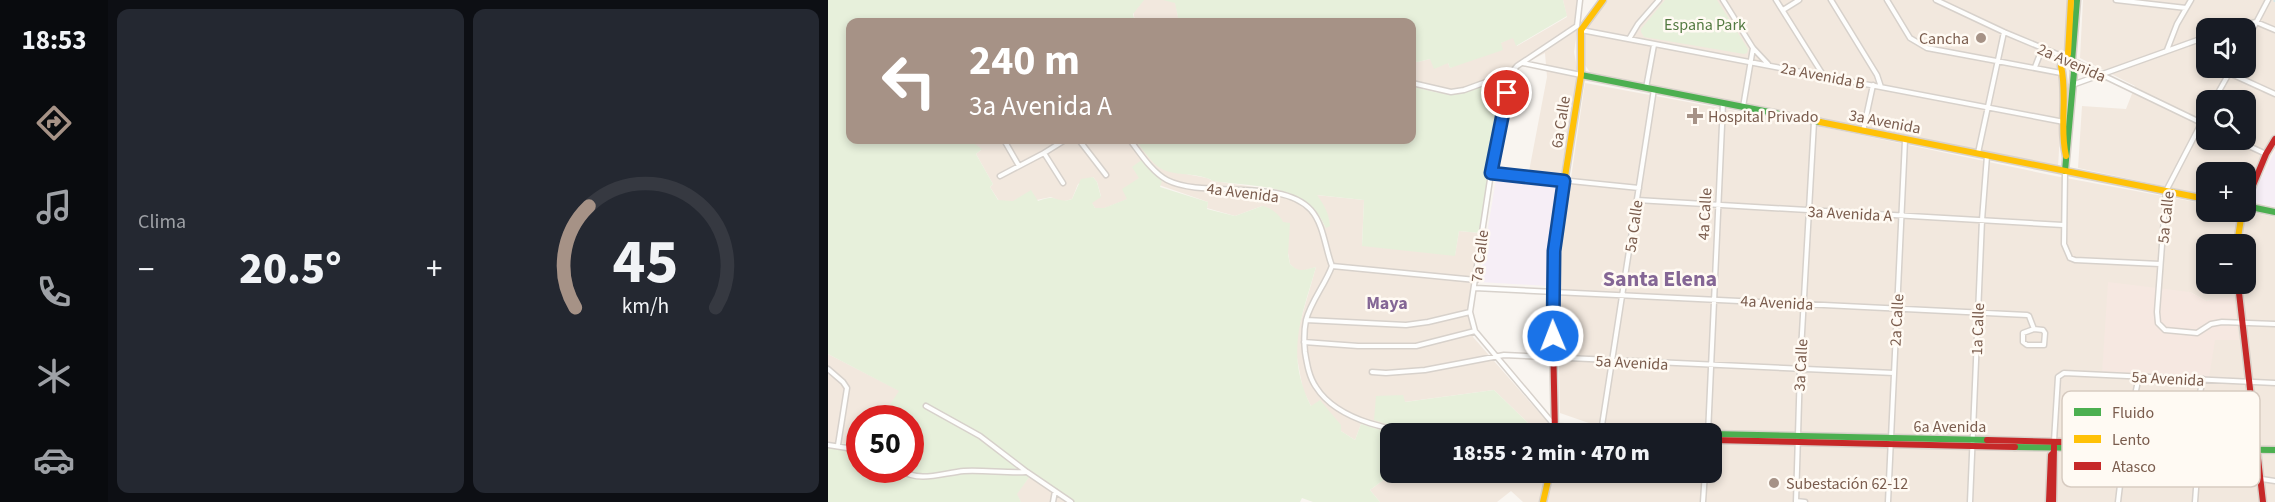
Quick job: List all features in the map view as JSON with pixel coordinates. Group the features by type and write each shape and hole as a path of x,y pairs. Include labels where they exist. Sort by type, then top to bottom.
{"street":[{"path":"1416,84 1451,92 1464,90 1511,73 1577,26 1580,0"},
{"path":"1581,30 1603,0"},
{"path":"1629,39 1638,24 1659,0"},
{"path":"1724,0 1754,48 1768,64"},
{"path":"1776,0 1825,78"},
{"path":"1783,10 1799,0"},
{"path":"1831,0 1877,75 1881,87"},
{"path":"1887,0 1911,38 1927,48 2035,67 2062,75 2067,79 2073,77"},
{"name":"2a Avenida","path":"1936,0 2196,120"},
{"path":"2070,0 2068,54 2074,72 2065,171 2064,244 2070,258 2075,260 2160,264"},
{"path":"2069,60 2076,0"},
{"path":"2116,0 2186,8"},
{"path":"2167,51 2177,24 2191,0"},
{"path":"2268,0 2256,22 2275,30"},
{"name":"2a Avenida B","path":"1581,30 2064,122"},
{"name":"6a Calle","path":"1556,423 1552,292 1554,251 1581,75 1581,30"},
{"path":"1978,153 2004,32"},
{"path":"2072,85 2196,41"},
{"name":"5a Calle","path":"1602,423 1639,188 1654,45"},
{"path":"1743,107 1754,48"},
{"path":"2035,67 2043,49"},
{"path":"2066,158 2063,144 2066,85 2062,75 2062,62 2069,60"},
{"name":"3a Avenida","path":"1522,63 2196,197"},
{"name":"7a Calle","path":"1511,73 1491,173 1470,312 1475,331 1549,423"},
{"path":"2240,78 2275,94"},
{"path":"1863,131 1873,85"},
{"name":"4a Calle","path":"1709,423 1709,365 1722,103"},
{"name":"3a Calle","path":"1796,502 1800,368 1814,121"},
{"name":"5a Calle","path":"2196,138 2166,191 2158,323 2162,328 2174,332 2197,333 2214,323 2244,322"},
{"name":"2a Calle","path":"1888,502 1905,139"},
{"path":"2256,179 2266,154 2274,142"},
{"path":"1006,144 1019,165"},
{"path":"1000,176 1059,144"},
{"path":"1082,144 1106,175"},
{"name":"4a Avenida","path":"1133,144 1168,181 1203,188 1269,192 1283,195 1307,207 1322,231 1332,266"},
{"path":"2256,149 2266,154"},
{"path":"1044,153 1063,183"},
{"name":"1a Calle","path":"1970,502 1982,220 1987,155"},
{"path":"1491,173 1639,188"},
{"name":"3a Avenida A","path":"1637,200 2063,225"},
{"path":"2256,207 2275,212"},
{"path":"1380,425 1337,410 1316,388 1311,377 1304,342 1306,320 1332,266 1476,280"},
{"name":"4a Avenida","path":"1475,288 2027,315 2030,316 2034,329"},
{"path":"2240,294 2252,391"},
{"path":"1306,320 1406,325 1470,312"},
{"path":"2244,322 2275,324"},
{"path":"2034,329 2043,330 2045,333 2044,345 2027,345 2023,342 2023,333 2034,329"},
{"path":"1304,342 1358,346 1416,346 1475,331"},
{"name":"5a Avenida","path":"1372,372 1386,374 1425,370 1495,355 1894,373"},
{"path":"828,369 847,388 838,445"},
{"name":"5a Avenida","path":"2054,447 2058,377 2061,374 2275,382"},
{"path":"2136,391 2139,376"},
{"path":"2200,391 2203,379"},
{"path":"926,406 980,436 1071,502"},
{"name":"6a Avenida","path":"1722,435 1797,440"},
{"name":"6a Avenida","path":"1722,440 1973,442 2062,447"},
{"path":"828,445 846,447"},
{"path":"2051,502 2051,455 2054,447"},
{"name":"6a Avenida","path":"2260,449 2275,450"},
{"path":"2260,464 2263,502"},
{"path":"924,477 963,471 1027,472"},
{"path":"2262,479 2275,481"},
{"path":"1544,502 1548,483"},
{"path":"1703,502 1704,483"},
{"path":"2118,502 2120,487"},
{"path":"2195,487 2195,502"},
{"path":"1053,502 1055,491"},
{"path":"1796,502 1805,502"}],"shaded area":[{"path":"1136,0 1175,0 1178,18 1134,18 1132,4"},
{"path":"1563,0 1577,0 1578,27 1574,52 1578,73 1559,185 1527,182 1547,77 1545,53 1461,95 1448,95 1416,87 1416,62 1430,59 1448,63 1450,68 1513,37 1517,46 1567,17"},
{"path":"1608,0 2068,0 2066,50 2060,63 2063,83 2058,167 1592,75 1585,65 1582,52 1585,36 1591,21"},
{"path":"2083,0 2275,0 2275,137 2256,176 2256,162 2196,162 2196,193 2078,168 2082,106 2126,109 2135,86 2080,58"},
{"path":"1585,83 1818,126 2055,176 2196,202 2196,222 2256,222 2256,213 2275,217 2275,449 2260,449 2260,391 2062,391 2062,443 1722,432 1722,423 1589,423 1560,413 1557,283","holes":["2190,292 2206,301 2216,300 2239,340 2215,340"]},
{"path":"974,144 1139,144 1157,165 1165,170 1213,181 1282,191 1295,196 1317,212 1326,228 1316,195 1364,200 1362,245 1455,255 1459,231 1480,233 1469,307 1473,337 1548,423 1528,423 1494,390 1404,402 1377,396 1405,423 1380,423 1380,430 1361,424 1355,440 1311,406 1303,390 1297,358 1297,333 1316,267 1302,271 1296,270 1290,264 1286,242 1262,206 1235,216 1207,208 1208,202 1139,178 1128,199 1097,211 1091,202 1101,196 1093,177 1078,184 1072,199 1061,202 1051,197 1003,207 990,187 993,184 976,154 981,150"},
{"path":"2275,151 2275,207 2258,203 2256,189"},
{"path":"1496,179 1559,185 1548,286 1479,282"},
{"path":"2108,282 2190,292 2206,301 2233,296 2239,340 2215,340 2209,378 2102,373"},
{"path":"828,354 900,391 890,405 846,405 846,443 828,444"},
{"path":"1722,443 2062,450 2062,487 2260,487 2260,455 2275,455 2275,502 1546,502 1552,483 1722,483"},
{"path":"1030,476 1068,502 1021,502 1016,494"},
{"path":"1380,483 1544,483 1539,502 1523,502 1511,491 1497,502 1380,502 1370,490"}],"green space":[{"path":"828,0 1144,0 1133,14 1134,18 846,18 846,144 975,144 982,149 976,154 993,184 990,187 998,200 1013,201 1031,190 1038,201 1047,198 1069,200 1072,199 1081,179 1093,177 1097,182 1101,197 1092,203 1095,208 1104,208 1127,199 1122,189 1139,178 1132,167 1143,159 1162,181 1160,187 1208,202 1207,209 1235,216 1262,206 1271,210 1283,222 1290,223 1288,254 1290,264 1299,270 1316,267 1298,336 1297,353 1303,387 1311,406 1320,400 1341,425 1341,431 1355,440 1361,424 1380,430 1380,483 1370,490 1380,502 1313,502 1302,498 1300,502 1068,502 1030,476 1017,494 1021,502 828,502 828,444 846,443 846,483 924,483 924,405 890,405 899,391 828,354"},
{"path":"1163,0 1563,0 1567,16 1516,46 1513,38 1501,43 1503,50 1450,68 1448,63 1434,69 1430,59 1416,62 1416,18 1178,18 1175,3"},
{"name":"España Park","path":"1665,0 1717,0 1748,49 1747,53 1644,37 1641,29"},
{"path":"1500,77 1505,83 1480,233 1459,231 1455,256 1362,246 1364,200 1317,195 1329,217 1330,226 1326,228 1316,211 1295,196 1268,188 1213,181 1200,176 1163,170 1138,144 1416,144 1416,87 1448,94 1466,92"},
{"path":"1494,390 1528,423 1383,423 1374,420 1376,396 1403,395 1405,402"}],"traffic: fast":[{"path":"2065,171 2074,72 2072,61 2077,0"},
{"path":"1581,75 1820,122"},
{"path":"2256,208 2275,212"},
{"path":"1722,434 1987,440"},
{"path":"2015,447 2062,448"},
{"path":"2260,450 2275,450"}],"traffic: slow":[{"path":"1564,183 1581,75 1581,30 1603,0"},
{"path":"2066,156 2061,66 2068,54 2071,0"},
{"path":"1820,122 2196,197"},
{"path":"2239,234 2240,222"},
{"path":"1543,502 1547,483"}],"traffic: jam":[{"path":"2256,178 2275,139"},
{"path":"1555,423 1552,292 1554,251 1564,183"},
{"path":"2239,294 2250,391"},
{"path":"1722,440 2015,447"},
{"path":"1987,440 2062,442"},
{"path":"2053,502 2054,446"},
{"path":"2049,502 2051,455 2053,453"},
{"path":"2260,476 2263,502"}],"place":[{"name":"Cancha","path":"1981,38"},
{"name":"Hospital Privado","path":"1695,116"},
{"name":"Subestación 62-12","path":"1774,483"}],"district":[{"name":"Santa Elena","path":"1660,278"},
{"name":"Maya","path":"1387,303"}],"route":[{"path":"1507,93 1491,173 1564,181 1554,251 1553,336"}]}
